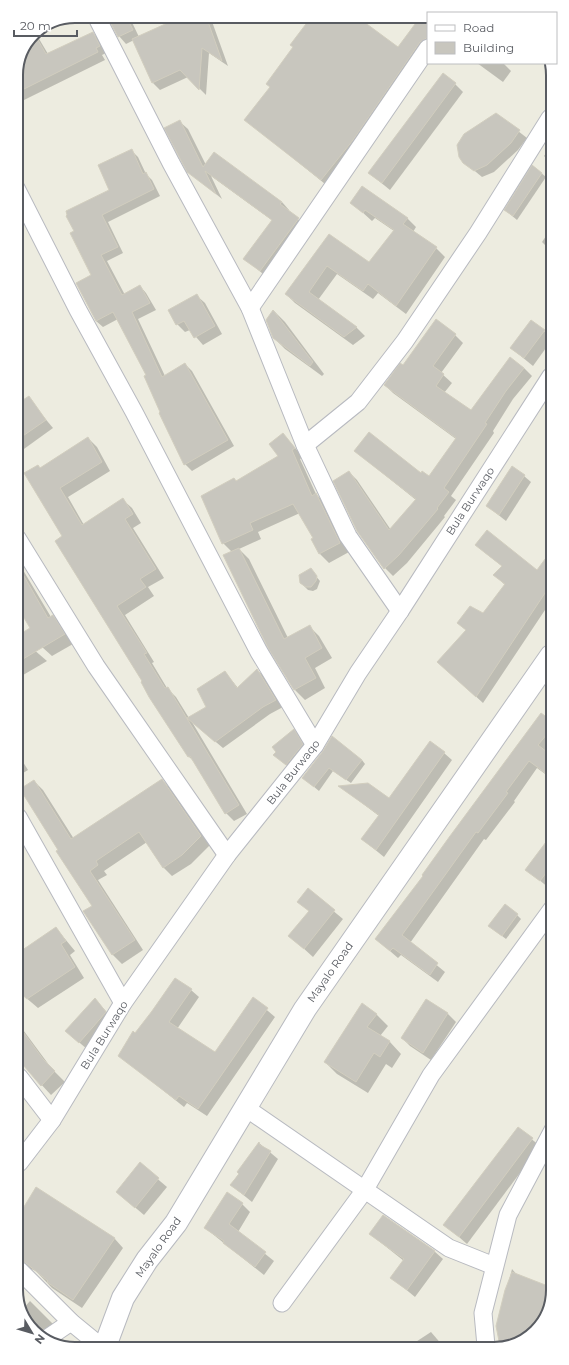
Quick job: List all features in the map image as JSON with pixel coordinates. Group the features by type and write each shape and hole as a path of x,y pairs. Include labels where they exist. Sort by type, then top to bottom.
{"street":[{"path":"100,23 171,163 250,308 305,445 348,536 400,611"},
{"path":"250,308 427,49"},
{"path":"305,445 358,402 405,341 478,233 546,124"},
{"path":"23,202 78,310 259,652 315,746"},
{"name":"Bula Burwaqo","path":"23,1158 52,1120 123,1003 227,855 315,746 358,672 400,611 546,384"},
{"path":"23,548 96,666 227,855"},
{"name":"Mayalo Road","path":"107,1342 123,1298 147,1260 176,1224 305,1009 546,663"},
{"path":"23,826 123,1003"},
{"path":"282,1303 364,1191 431,1076 546,917"},
{"path":"23,1083 52,1120"},
{"path":"246,1108 364,1191 449,1248 494,1266"},
{"path":"486,1342 483,1313 508,1215 546,1143"},
{"path":"23,1274 71,1322 95,1342"},
{"path":"52,1335 71,1322"}],"building":[{"path":"111,23 130,23 133,30 118,37"},
{"path":"167,23 208,23 222,61 202,48 199,90 180,70 152,83 132,39"},
{"path":"307,23 365,23 398,47 416,23 427,23 427,38 420,42 353,140 321,180 244,120 270,87 266,84 293,47 290,45"},
{"path":"93,32 100,46 96,48 98,52 23,90 23,72 25,62 28,52 38,39 46,54"},
{"path":"443,73 456,83 382,183 368,173"},
{"path":"496,113 520,130 511,143 487,165 474,171 463,163 459,157 457,145 464,134"},
{"path":"180,120 203,167 214,152 282,202 280,204 299,218 260,271 243,259 272,220 205,171 216,194 187,172 164,128"},
{"path":"132,149 143,174 146,172 154,189 102,215 118,247 101,255 122,295 140,285 150,303 132,312 162,377 185,363 228,440 184,465 159,413 160,412 144,376 146,375 113,312 96,321 76,283 91,275 70,233 74,231 66,216 66,211 109,190 98,165"},
{"path":"532,165 542,173 513,216 504,210"},
{"path":"362,186 408,218 403,224 437,247 396,306 368,284 363,291 327,266 309,292 357,327 344,337 285,294 329,234 369,262 394,230 365,210 363,213 350,203"},
{"path":"197,294 215,326 194,338 184,321 176,325 168,310"},
{"path":"273,310 313,362 310,366 273,338 266,320"},
{"path":"436,319 456,334 433,366 444,374 436,386 471,410 510,357 524,368 506,391 485,423 487,424 444,488 449,492 437,508 438,509 399,555 384,569 357,531 333,481 349,471 389,530 416,499 354,451 369,432 421,473 422,471 429,476 456,438 384,385 400,363 403,365"},
{"path":"531,320 545,330 524,358 510,348"},
{"path":"29,396 46,420 23,436 23,400"},
{"path":"283,433 295,448 292,450 312,496 316,493 340,543 319,554 311,539 313,538 293,504 250,523 253,530 222,544 201,496 234,478 236,481 278,456 269,444"},
{"path":"88,437 102,462 60,488 82,525 123,498 133,514 125,519 156,569 140,579 146,587 117,606 147,653 144,654 165,688 168,687 239,805 225,814 190,756 188,757 149,697 141,682 142,681 55,541 62,536 24,473 38,465 40,468"},
{"path":"512,466 525,475 499,515 486,506"},
{"path":"487,530 537,570 546,558 546,592 476,697 437,662 466,630 457,623 470,606 483,613 505,584 493,575 502,566 475,545"},
{"path":"239,548 284,639 310,625 322,648 305,658 316,678 294,690 268,648 223,555"},
{"path":"311,568 317,576 316,581 311,587 306,587 300,583 299,575"},
{"path":"23,574 48,618 53,615 65,634 23,659 23,632 30,628 23,616"},
{"path":"257,669 276,700 263,707 215,742 187,718 206,707 197,689 225,671 237,688"},
{"path":"541,713 546,717 546,735 538,745 546,751 546,774 529,761 506,792 508,793 478,833 476,832 402,935 438,963 430,975 393,948 390,951 375,939 423,876 422,875"},
{"path":"294,729 303,744 286,765 273,755 276,752 272,747"},
{"path":"332,736 362,760 346,780 329,768 314,787 302,778 323,751"},
{"path":"430,741 445,752 376,850 361,839 379,815 338,786 368,783 389,798"},
{"path":"162,779 201,836 182,855 163,868 139,832 96,861 98,865 90,871 135,940 112,955 83,911 92,906 56,851 58,850 23,794 23,787 34,780 71,839"},
{"path":"546,842 546,873 540,881 525,870"},
{"path":"308,888 335,910 304,949 288,936 309,911 297,902"},
{"path":"505,904 518,914 502,936 488,926"},
{"path":"56,927 66,941 61,944 75,967 27,999 23,995 23,950"},
{"path":"175,978 192,989 169,1022 215,1052 253,997 268,1008 198,1109 179,1096 176,1100 118,1056 133,1031 135,1033"},
{"path":"95,998 106,1012 79,1043 65,1031"},
{"path":"426,999 448,1013 423,1053 401,1038"},
{"path":"362,1003 377,1014 367,1027 390,1041 380,1057 374,1053 356,1082 324,1062"},
{"path":"23,1032 43,1059 55,1071 41,1086 23,1065"},
{"path":"518,1127 533,1138 459,1237 443,1225"},
{"path":"259,1142 260,1145 271,1151 244,1195 230,1185 239,1174 237,1172"},
{"path":"140,1162 159,1178 135,1208 116,1192"},
{"path":"36,1187 115,1238 73,1300 47,1282 48,1281 23,1262 23,1208"},
{"path":"227,1192 243,1203 229,1224 266,1252 255,1267 223,1243 224,1241 204,1228"},
{"path":"383,1215 435,1251 407,1290 390,1278 404,1259 369,1234"},
{"path":"512,1272 546,1285 546,1297 541,1313 526,1331 511,1339 499,1342 496,1326 505,1290"}]}
